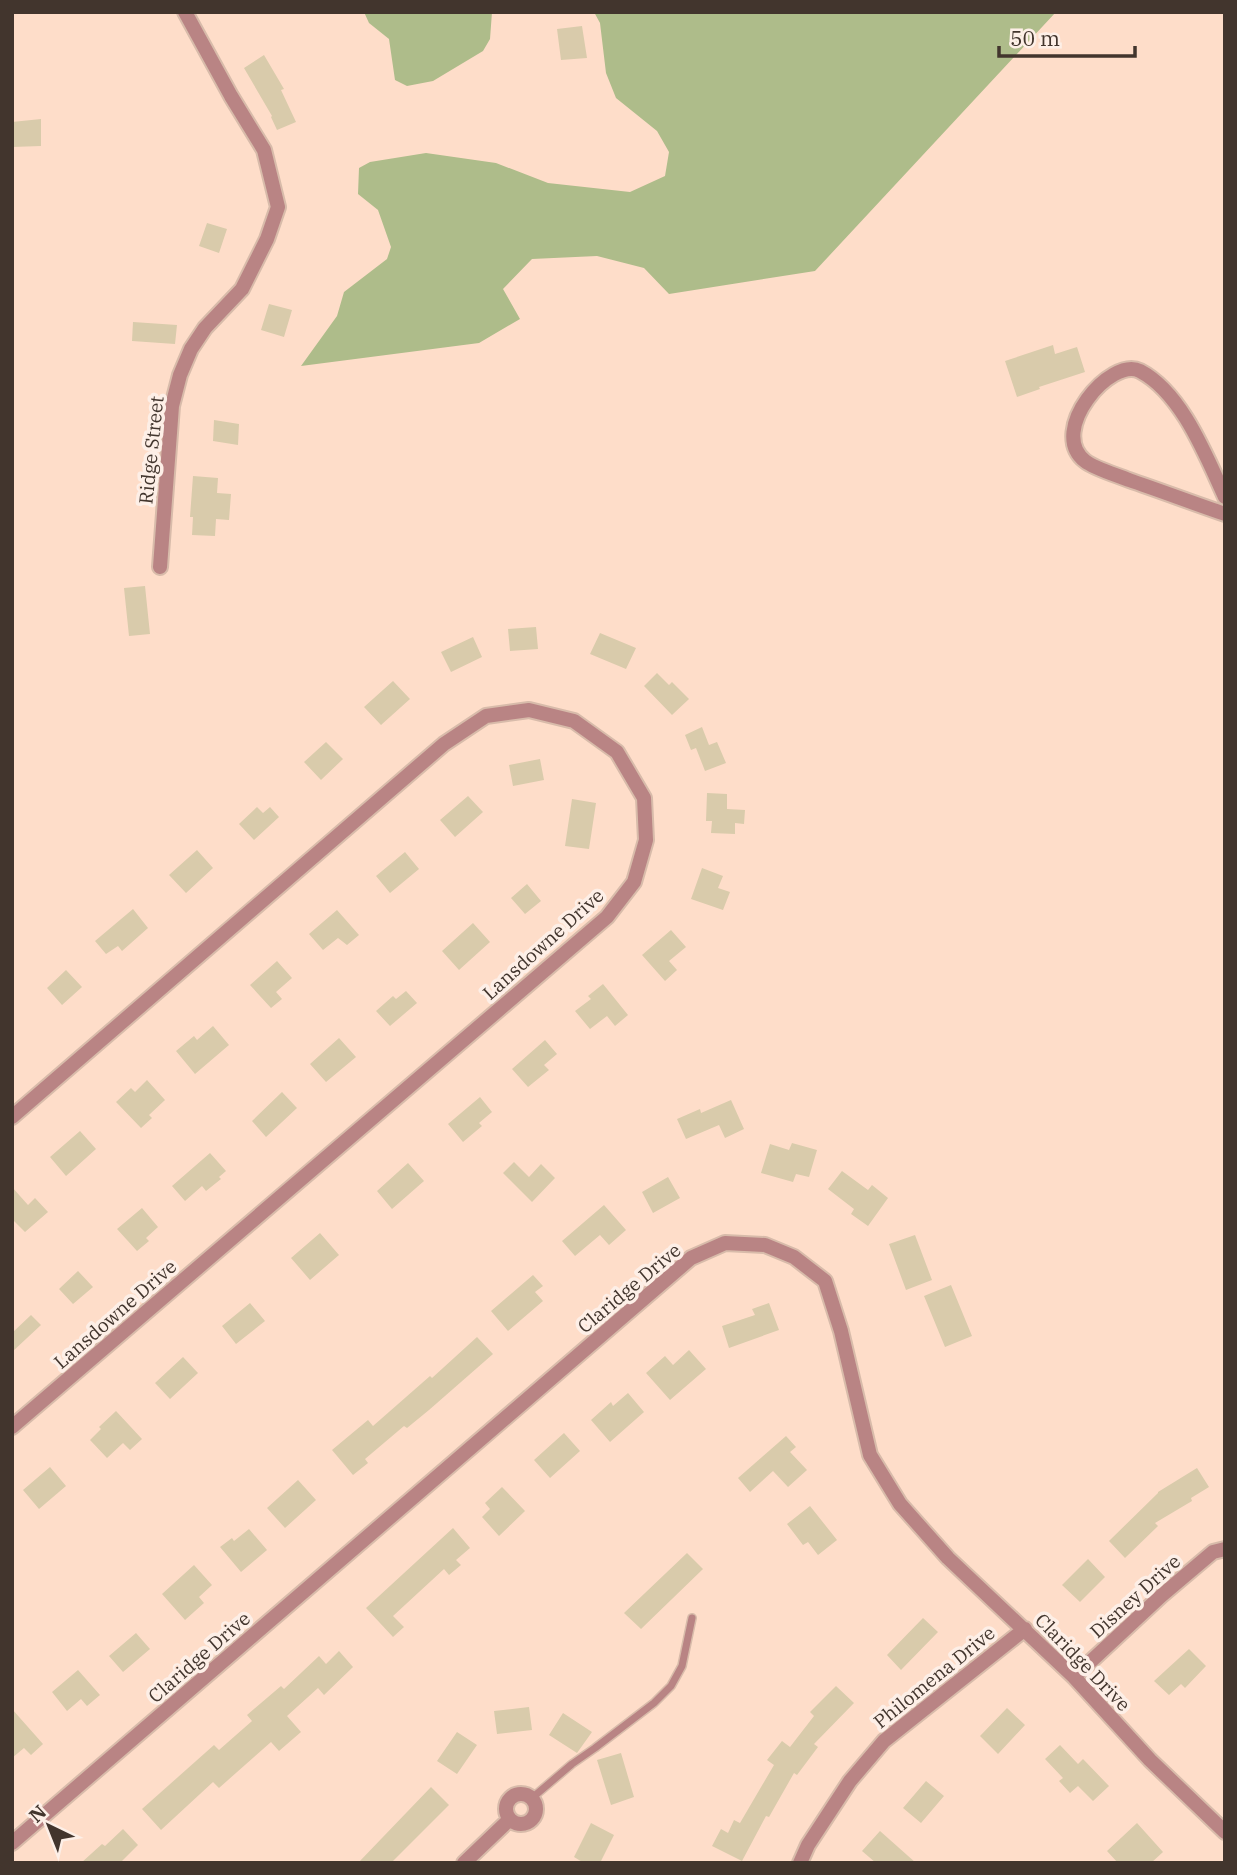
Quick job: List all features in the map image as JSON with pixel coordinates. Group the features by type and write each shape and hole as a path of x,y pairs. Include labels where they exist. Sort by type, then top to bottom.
{"street":[{"name":"Ridge Street","path":"160,567 172,405 180,375 191,349 205,328 242,289 267,239 278,207 264,150 185,12"},
{"path":"1225,497 1184,415 1167,391 1138,369 1124,370 1107,379 1088,398 1075,419 1073,437 1076,450 1085,461 1225,514"},
{"name":"Lansdowne Drive","path":"12,1117 444,744 486,716 529,710 575,721 617,752 644,798 646,841 634,882 607,917 12,1427"},
{"name":"Claridge Drive","path":"12,1843 691,1258 725,1243 765,1245 794,1257 825,1281 841,1331 870,1455 900,1504 948,1558 1074,1677 1150,1760 1225,1832"},
{"name":"Disney Drive","path":"1074,1677 1161,1596 1213,1552 1225,1549"},
{"name":"Philomena Drive","path":"800,1863 808,1845 850,1781 884,1741 1025,1629"},
{"path":"521,1793 532,1798 536,1809 531,1819 520,1824 510,1819 505,1808 510,1797 521,1793"},
{"path":"464,1863 510,1819"}],"lane":[{"path":"532,1798 572,1764 654,1703 671,1686 682,1666 692,1618"}],"green space":[{"path":"364,12 492,12 490,39 483,51 433,81 407,86 395,80 389,39 369,23"},
{"path":"594,12 1056,12 815,271 669,294 644,268 597,256 532,259 503,289 520,319 479,343 301,366 337,316 344,292 387,259 391,247 378,210 358,194 359,168 370,162 426,153 496,163 548,183 630,192 665,176 669,152 657,131 616,98 606,73 600,23"}],"building":[{"path":"582,26 587,58 561,60 557,29"},
{"path":"264,55 284,89 281,90 296,122 277,130 272,116 244,68"},
{"path":"41,119 41,146 12,147 12,122"},
{"path":"207,223 227,229 219,253 199,246"},
{"path":"269,304 292,310 284,337 261,330"},
{"path":"133,322 177,325 175,344 132,341"},
{"path":"1053,345 1055,354 1077,347 1085,372 1017,397 1005,361"},
{"path":"214,420 239,424 238,445 213,441"},
{"path":"193,476 218,478 217,493 231,494 229,520 216,519 215,536 192,535 193,517 190,517"},
{"path":"145,586 150,634 129,636 124,588"},
{"path":"536,627 538,649 510,651 508,629"},
{"path":"600,633 636,648 626,669 590,654"},
{"path":"473,637 482,657 451,672 441,652"},
{"path":"657,673 669,685 672,682 689,699 672,715 644,686"},
{"path":"393,681 410,699 381,725 364,707"},
{"path":"702,727 709,745 717,742 726,763 705,771 696,748 691,750 685,735"},
{"path":"326,742 343,759 321,780 304,762"},
{"path":"540,759 544,780 513,786 509,765"},
{"path":"707,793 727,794 727,809 745,810 744,824 735,823 735,834 711,833 712,821 706,821"},
{"path":"468,796 483,812 455,837 440,820"},
{"path":"572,799 596,803 589,849 565,846"},
{"path":"257,807 263,813 270,807 279,817 254,840 239,824"},
{"path":"197,850 213,868 186,893 169,875"},
{"path":"405,852 419,869 390,893 376,876"},
{"path":"702,868 723,876 718,888 730,892 723,910 691,899"},
{"path":"527,884 541,901 525,914 511,898"},
{"path":"133,909 148,928 122,951 118,946 106,954 95,941"},
{"path":"337,910 359,935 347,945 338,938 323,950 309,934"},
{"path":"473,923 490,942 459,970 442,951"},
{"path":"671,930 686,947 669,961 677,970 665,981 642,955"},
{"path":"277,961 292,978 276,992 282,999 271,1008 250,985"},
{"path":"66,970 82,987 62,1005 47,988"},
{"path":"603,984 628,1015 615,1026 607,1016 590,1029 575,1011 591,999 588,996"},
{"path":"406,991 417,1003 390,1026 376,1011 393,996 396,999"},
{"path":"213,1026 229,1045 195,1074 176,1051 194,1036 197,1040"},
{"path":"339,1038 356,1057 326,1082 310,1064"},
{"path":"545,1040 557,1054 544,1065 549,1070 528,1087 512,1069"},
{"path":"147,1080 165,1100 149,1115 152,1118 141,1128 116,1102 131,1088 135,1092"},
{"path":"282,1092 297,1108 266,1137 252,1121"},
{"path":"480,1097 492,1112 479,1123 482,1126 463,1142 448,1124"},
{"path":"731,1100 744,1129 725,1138 719,1125 686,1139 677,1119 700,1109 701,1113"},
{"path":"80,1131 96,1149 66,1176 50,1157"},
{"path":"792,1143 817,1150 809,1177 796,1174 793,1182 761,1173 770,1144 789,1150"},
{"path":"210,1153 226,1171 219,1177 221,1179 206,1191 202,1186 185,1201 172,1186"},
{"path":"514,1162 529,1177 541,1164 555,1178 532,1202 503,1173"},
{"path":"408,1163 424,1181 392,1209 377,1191"},
{"path":"842,1171 868,1190 872,1185 888,1198 868,1226 851,1214 854,1209 828,1189"},
{"path":"668,1177 680,1198 653,1213 642,1192"},
{"path":"12,1187 28,1205 35,1198 48,1212 25,1232 12,1219"},
{"path":"604,1205 626,1230 609,1245 600,1235 575,1256 562,1241"},
{"path":"142,1208 158,1227 146,1238 149,1241 137,1251 117,1229"},
{"path":"320,1233 339,1255 310,1280 291,1258"},
{"path":"915,1235 932,1280 906,1290 889,1244"},
{"path":"78,1271 93,1287 73,1304 59,1289"},
{"path":"533,1275 543,1286 535,1292 543,1301 508,1331 491,1311"},
{"path":"951,1285 972,1336 945,1347 924,1296"},
{"path":"250,1303 265,1321 236,1344 222,1326"},
{"path":"769,1303 779,1330 729,1348 722,1326 755,1315 752,1309"},
{"path":"31,1315 41,1325 12,1352 12,1333"},
{"path":"477,1337 493,1354 429,1410 407,1428 404,1426 365,1459 368,1463 353,1475 332,1450 368,1420 373,1426"},
{"path":"689,1350 706,1369 670,1400 646,1373 665,1356 673,1365"},
{"path":"183,1357 198,1373 170,1399 155,1383"},
{"path":"628,1393 644,1412 610,1442 591,1420 611,1402 613,1406"},
{"path":"116,1411 142,1439 130,1450 123,1443 107,1458 90,1440"},
{"path":"564,1433 580,1451 550,1478 534,1460"},
{"path":"786,1436 796,1447 790,1452 807,1470 788,1487 773,1471 750,1492 738,1478"},
{"path":"50,1467 66,1486 39,1509 23,1490"},
{"path":"1197,1468 1209,1487 1191,1498 1192,1501 1155,1523 1158,1526 1125,1558 1109,1541 1158,1492"},
{"path":"298,1480 316,1500 285,1528 267,1508"},
{"path":"502,1487 525,1511 499,1536 482,1517 490,1509 485,1503"},
{"path":"810,1506 837,1540 818,1555 808,1542 803,1545 787,1524"},
{"path":"453,1528 470,1548 456,1560 461,1565 449,1575 444,1569 393,1616 404,1627 393,1637 366,1608"},
{"path":"249,1529 267,1550 241,1572 220,1547 232,1538 234,1541"},
{"path":"687,1553 703,1569 641,1629 624,1613"},
{"path":"1088,1559 1105,1577 1080,1602 1062,1585"},
{"path":"194,1565 212,1585 199,1597 204,1603 185,1620 162,1594"},
{"path":"923,1618 938,1632 901,1670 887,1655"},
{"path":"136,1633 150,1649 123,1672 109,1656"},
{"path":"1189,1649 1206,1666 1185,1688 1181,1684 1169,1695 1154,1681"},
{"path":"339,1651 353,1667 324,1695 318,1688 287,1716 301,1732 279,1751 271,1742 219,1788 213,1782 161,1830 142,1809 214,1745 219,1750 252,1721 247,1715 281,1686 284,1689 319,1656 326,1664"},
{"path":"78,1670 100,1695 87,1706 81,1699 67,1711 52,1692"},
{"path":"836,1686 854,1703 814,1744 818,1747 797,1775 794,1773 769,1817 766,1816 742,1861 712,1846 721,1829 728,1833 734,1820 740,1823 774,1765 767,1760 782,1741 790,1747 814,1716 810,1712"},
{"path":"529,1707 532,1730 497,1734 494,1711"},
{"path":"1007,1708 1025,1725 998,1754 980,1736"},
{"path":"12,1709 43,1744 31,1755 24,1748 12,1758"},
{"path":"563,1713 592,1732 577,1753 549,1735"},
{"path":"457,1732 477,1745 457,1774 437,1761"},
{"path":"1060,1745 1078,1764 1083,1759 1109,1786 1093,1801 1078,1786 1070,1793 1059,1781 1063,1778 1045,1759"},
{"path":"621,1753 634,1797 611,1805 597,1760"},
{"path":"926,1781 944,1796 921,1823 903,1808"},
{"path":"431,1787 449,1805 391,1863 358,1863"},
{"path":"591,1823 614,1835 600,1863 584,1863 574,1857"},
{"path":"1137,1823 1163,1852 1151,1863 1118,1863 1107,1851"},
{"path":"123,1829 138,1845 120,1863 81,1863 102,1844 105,1846"},
{"path":"880,1831 916,1863 876,1863 862,1851"}]}
